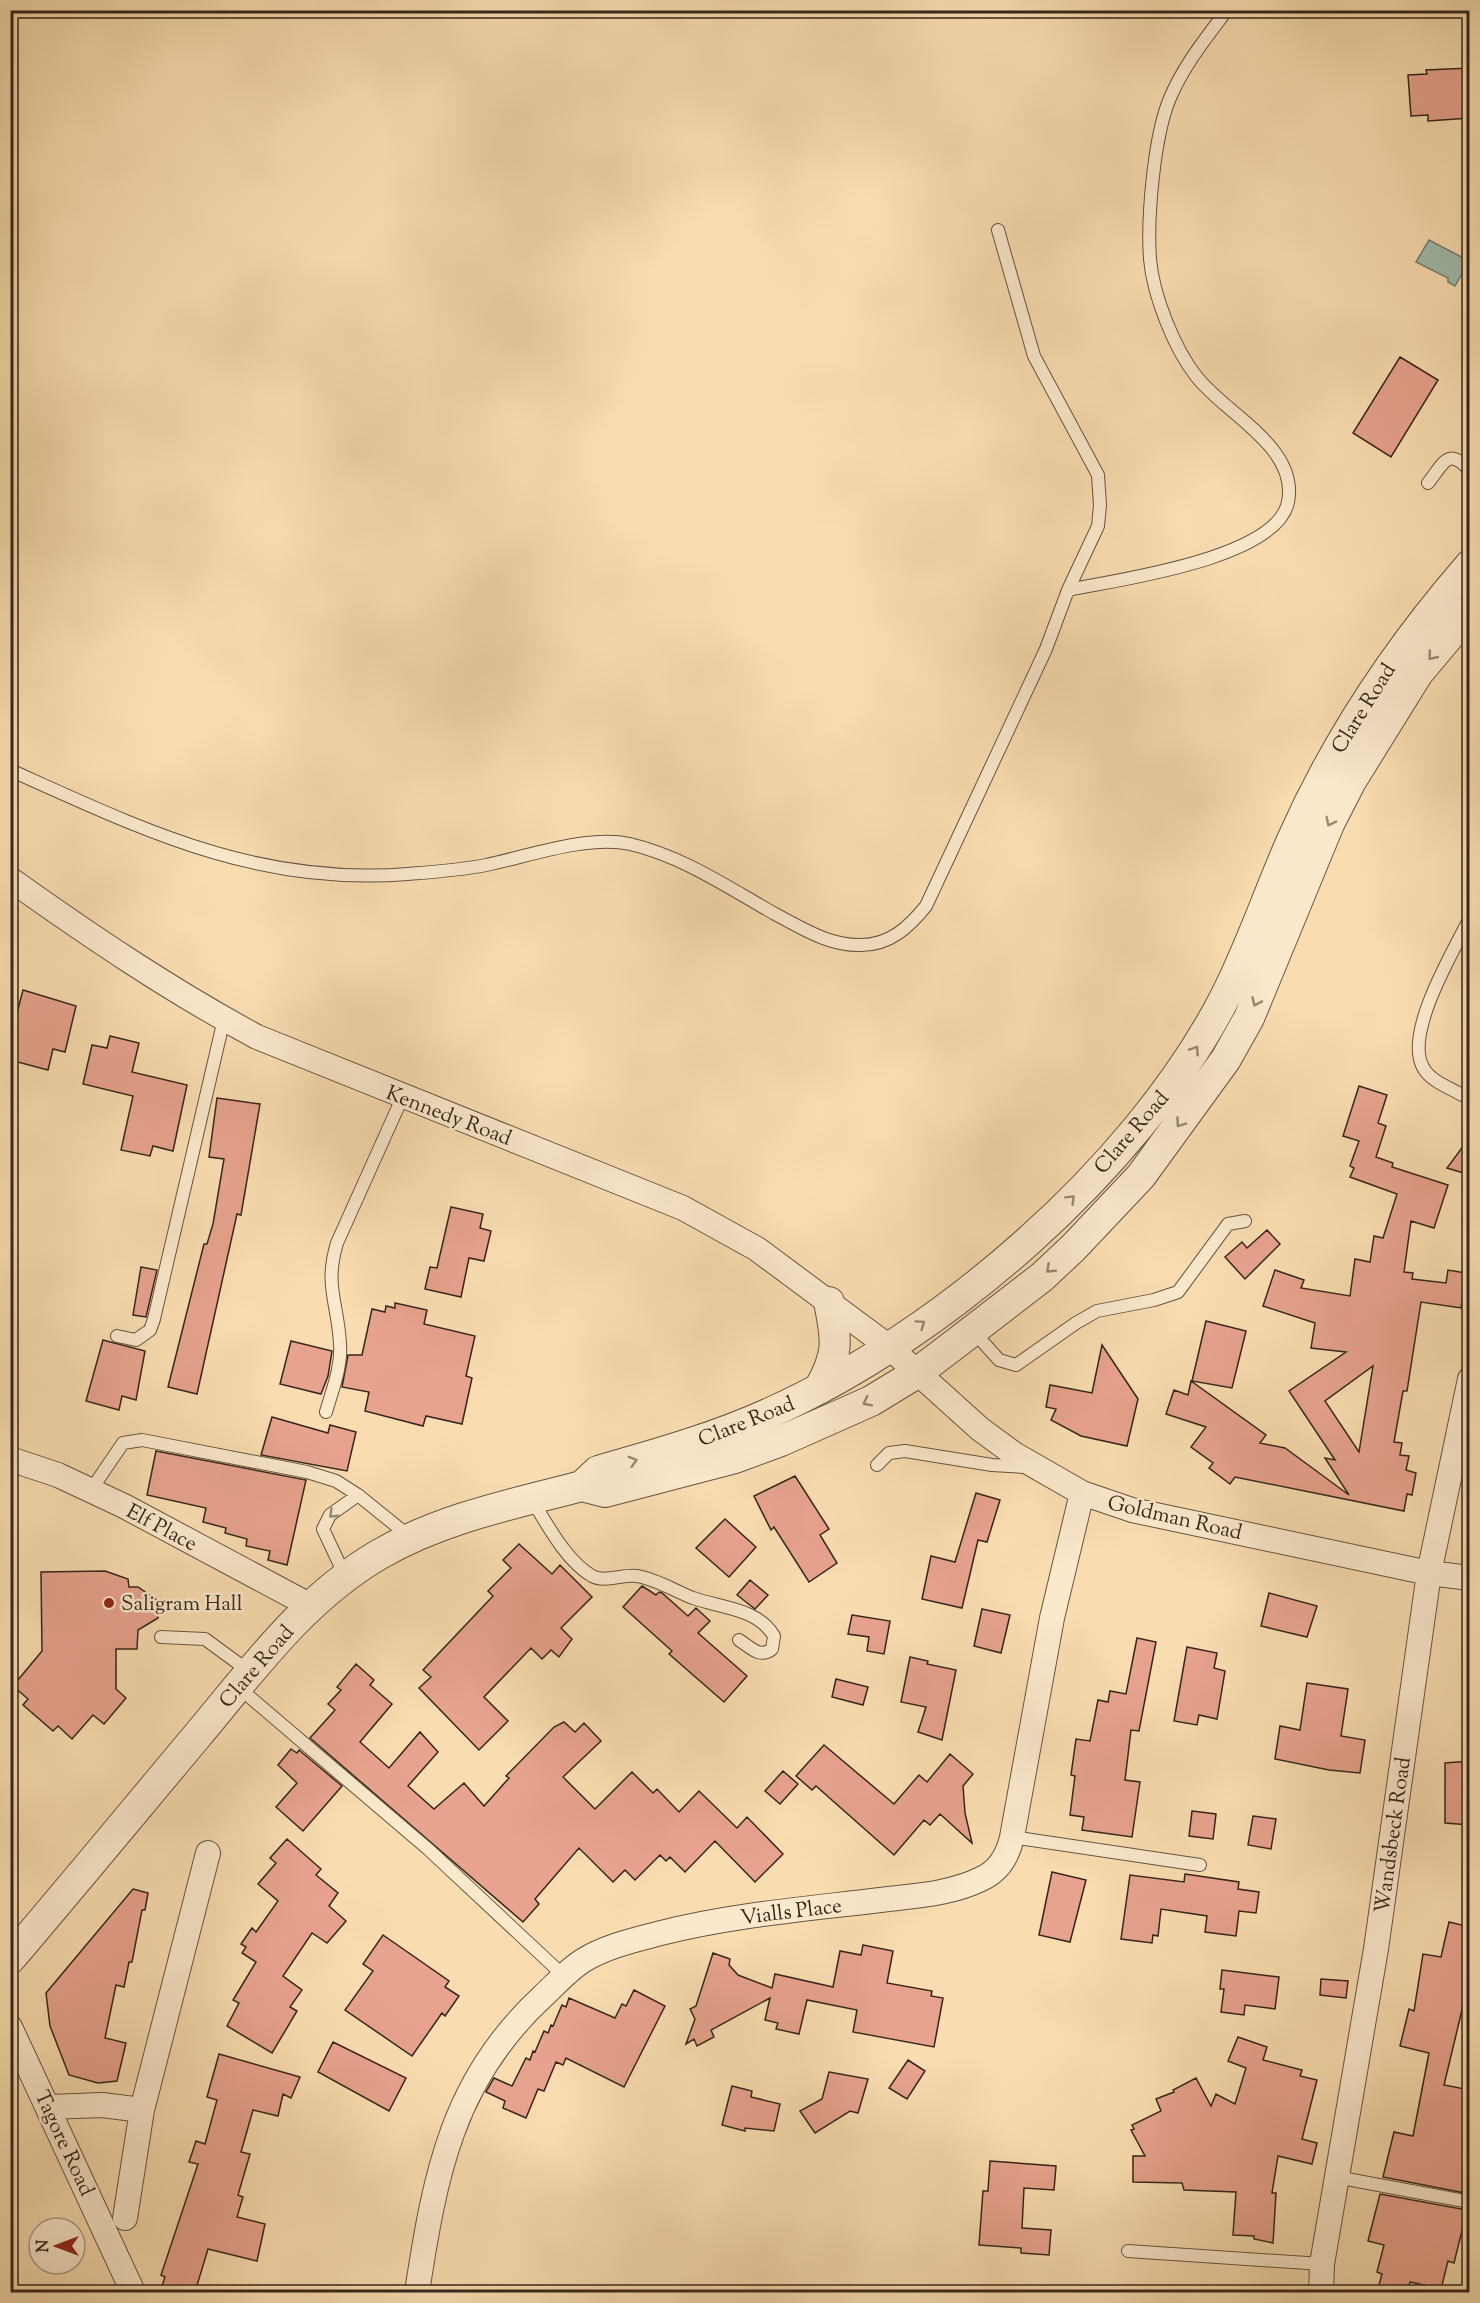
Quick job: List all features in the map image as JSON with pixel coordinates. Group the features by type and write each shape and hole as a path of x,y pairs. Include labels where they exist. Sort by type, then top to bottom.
{"street":[{"name":"Clare Road","path":"582,1486 597,1471 731,1430 819,1389 889,1347 969,1289 1045,1225 1117,1152 1165,1094 1200,1043 1224,1000 1255,933 1291,841 1330,761 1396,655 1470,565"},
{"name":"Clare Road","path":"10,1959 244,1679 309,1605 345,1576 411,1538 452,1520 582,1486 605,1492 735,1458 844,1413 917,1372 1042,1277 1107,1214 1141,1176 1226,1059 1249,1018 1329,824 1351,782 1418,673 1470,610"},
{"name":"Kennedy Road","path":"10,879 106,948 224,1019 309,1060 684,1208 757,1249 889,1347 917,1372"},
{"path":"819,1389 836,1353 837,1342 829,1302"},
{"name":"Goldman Road","path":"917,1372 980,1429 1035,1467 1082,1493 1132,1510 1429,1574 1470,1578"},
{"name":"Wandsbeck Road","path":"1321,2292 1322,2264 1376,1949 1429,1574 1470,1379"},
{"name":"Elf Place","path":"10,1459 91,1490 309,1605"},
{"name":"Vialls Place","path":"417,2292 442,2163 462,2103 497,2046 521,2016 583,1961 605,1949 711,1920 923,1895 967,1886 984,1878 999,1866 1009,1853 1052,1618 1082,1493"},
{"path":"125,2218 142,2110 208,1853"},
{"name":"Tagore Road","path":"10,2027 133,2292"},
{"path":"49,2108 102,2105 142,2110"}],"lane":[{"path":"1068,590 1189,566 1231,550 1274,524 1288,504 1288,475 1281,458 1214,396 1195,375 1169,327 1156,288 1150,259 1157,145 1170,99 1188,62 1227,10"},
{"path":"10,770 151,833 240,861 283,869 347,875 406,874 482,866 598,842 620,842 674,858 819,938 851,944 870,944 894,937 911,925 926,906 1046,649 1068,590 1098,526 1101,505 1098,475 1034,356 998,230"},
{"path":"1428,483 1446,459 1452,457 1459,459 1470,471"},
{"path":"1470,742 1470,747"},
{"path":"1462,1095 1427,1074 1422,1066 1419,1051 1426,1011 1470,918"},
{"path":"117,1336 136,1340 150,1330 154,1319 224,1019"},
{"path":"326,1412 340,1356 330,1289 330,1264 403,1096"},
{"path":"973,1331 999,1360 1016,1365 1097,1311 1154,1300 1178,1292 1228,1224 1245,1221"},
{"path":"91,1490 123,1443 142,1440 315,1474 336,1481 358,1495 411,1538"},
{"path":"877,1464 888,1453 905,1451 993,1465 1035,1467"},
{"path":"345,1576 323,1529 330,1515 358,1495"},
{"path":"532,1499 559,1543 591,1575 603,1579 625,1576 644,1578 694,1598 745,1612 766,1626 774,1636 772,1649 765,1654 759,1653 739,1640"},
{"path":"161,1637 205,1640 244,1679 564,1976"},
{"path":"1012,1838 1200,1865"},
{"path":"1336,2177 1470,2202"},
{"path":"1128,2251 1322,2264"}],"shaded area":[{"path":"1429,240 1469,261 1455,286 1448,282 1448,278 1416,262"}],"building":[{"path":"1470,68 1470,118 1428,121 1428,115 1411,116 1408,75 1427,74 1426,70"},
{"path":"1400,357 1438,380 1391,457 1353,433"},
{"path":"23,990 76,1006 65,1052 53,1049 48,1070 10,1060 10,1040"},
{"path":"110,1036 139,1043 132,1072 187,1085 173,1151 153,1146 150,1156 121,1150 133,1096 83,1084 92,1045 107,1048"},
{"path":"1359,1086 1387,1095 1378,1123 1386,1126 1376,1157 1393,1163 1392,1167 1448,1185 1434,1228 1411,1221 1404,1272 1413,1273 1412,1279 1446,1283 1448,1270 1466,1273 1461,1308 1421,1302 1407,1391 1403,1391 1394,1442 1402,1443 1400,1455 1409,1456 1406,1470 1416,1473 1412,1495 1407,1494 1404,1511 1235,1477 1230,1484 1209,1468 1213,1463 1191,1447 1206,1427 1166,1414 1174,1390 1188,1395 1191,1381 1266,1435 1260,1443 1285,1448 1349,1495 1325,1458 1335,1460 1289,1391 1346,1352 1311,1348 1315,1323 1263,1306 1275,1270 1304,1280 1301,1288 1350,1296 1355,1259 1370,1262 1374,1236 1383,1238 1397,1194 1350,1177 1354,1168 1350,1166 1359,1141 1343,1136","holes":["1373,1366 1359,1452 1325,1401"]},
{"path":"217,1098 260,1104 241,1215 237,1214 197,1394 168,1387 204,1244 207,1244 213,1224 224,1159 209,1157"},
{"path":"1470,1137 1470,1175 1447,1168"},
{"path":"451,1207 483,1214 480,1228 491,1231 484,1261 469,1258 461,1297 425,1289 430,1267 437,1268"},
{"path":"1267,1230 1280,1244 1245,1279 1225,1257 1242,1242 1247,1248"},
{"path":"141,1267 157,1270 146,1317 133,1315"},
{"path":"395,1303 427,1310 424,1324 475,1336 466,1376 472,1378 462,1424 426,1416 423,1426 365,1411 369,1392 342,1387 348,1355 362,1355 372,1309 385,1312 386,1306 395,1308"},
{"path":"1206,1321 1246,1331 1232,1388 1192,1381"},
{"path":"103,1340 145,1351 136,1400 122,1396 119,1410 86,1401"},
{"path":"291,1341 332,1351 328,1376 321,1394 280,1384"},
{"path":"1102,1345 1138,1399 1127,1446 1081,1436 1051,1420 1056,1409 1046,1407 1050,1385 1092,1393"},
{"path":"272,1417 328,1433 330,1425 356,1432 347,1471 261,1455"},
{"path":"156,1451 306,1480 287,1565 268,1560 270,1551 246,1546 247,1539 225,1533 226,1528 203,1522 206,1508 147,1495"},
{"path":"795,1476 829,1529 820,1535 837,1563 809,1582 774,1527 771,1530 754,1496"},
{"path":"976,1493 1000,1500 987,1542 978,1540 962,1608 922,1599 931,1556 955,1562"},
{"path":"725,1519 756,1547 729,1577 696,1548"},
{"path":"519,1544 552,1574 560,1565 592,1597 561,1628 572,1639 559,1657 551,1650 542,1659 531,1648 484,1697 508,1721 479,1750 419,1688 431,1677 423,1670 493,1596 488,1591 511,1568 503,1560"},
{"path":"105,1571 128,1579 129,1587 138,1587 158,1601 158,1618 138,1630 137,1649 116,1649 116,1689 126,1698 104,1724 93,1715 72,1739 58,1726 53,1731 23,1705 28,1699 13,1686 42,1651 41,1572"},
{"path":"750,1580 768,1595 755,1609 737,1595"},
{"path":"642,1586 656,1595 659,1592 662,1593 688,1616 696,1608 710,1621 698,1633 747,1676 724,1702 669,1654 672,1651 623,1607"},
{"path":"1269,1593 1317,1606 1307,1637 1261,1626"},
{"path":"982,1609 1010,1615 1001,1653 974,1646"},
{"path":"852,1615 890,1621 884,1654 867,1651 869,1637 848,1634"},
{"path":"1137,1638 1156,1642 1139,1731 1131,1730 1125,1780 1140,1782 1132,1837 1082,1830 1084,1817 1070,1815 1075,1776 1071,1775 1076,1739 1090,1741 1098,1700 1108,1702 1110,1691 1126,1694"},
{"path":"1187,1647 1217,1653 1214,1668 1225,1671 1217,1719 1199,1715 1197,1725 1174,1721"},
{"path":"910,1657 928,1661 927,1664 956,1670 942,1740 918,1732 926,1707 901,1702"},
{"path":"356,1664 374,1680 370,1685 392,1704 360,1742 389,1768 420,1732 438,1752 408,1786 434,1809 464,1783 484,1806 509,1778 506,1776 554,1727 564,1722 575,1732 584,1723 601,1741 563,1777 595,1809 632,1772 653,1793 657,1789 679,1812 699,1791 737,1828 747,1817 783,1854 755,1882 715,1841 685,1872 670,1857 666,1861 660,1855 635,1880 625,1870 613,1882 579,1848 535,1899 539,1904 523,1922 310,1738 335,1710 328,1704 341,1690 337,1687"},
{"path":"836,1679 868,1687 863,1705 832,1697"},
{"path":"1307,1683 1348,1689 1341,1736 1365,1740 1360,1773 1329,1770 1275,1759 1280,1726 1300,1730"},
{"path":"824,1745 894,1804 919,1775 927,1782 950,1754 973,1774 963,1786 965,1813 972,1843 940,1814 930,1825 924,1820 894,1855 816,1786 812,1790 796,1776"},
{"path":"291,1749 297,1753 299,1750 342,1786 303,1831 276,1807 297,1783 278,1765"},
{"path":"1470,1761 1470,1825 1445,1823 1445,1763"},
{"path":"783,1771 798,1784 780,1804 765,1791"},
{"path":"1192,1811 1216,1814 1213,1839 1189,1836"},
{"path":"1253,1816 1276,1819 1271,1849 1248,1845"},
{"path":"287,1839 321,1869 316,1875 338,1893 329,1906 346,1921 327,1943 312,1933 283,1976 302,1990 290,2007 297,2011 272,2053 227,2026 239,2003 233,2000 256,1962 242,1953 246,1947 241,1944 252,1928 256,1932 278,1901 258,1884 276,1863 270,1858"},
{"path":"1052,1872 1086,1880 1070,1942 1039,1935"},
{"path":"1185,1874 1239,1882 1238,1889 1259,1892 1256,1913 1239,1911 1236,1936 1205,1932 1207,1916 1161,1909 1158,1936 1153,1935 1152,1943 1121,1939 1130,1875 1184,1882"},
{"path":"133,1889 148,1893 145,1910 142,1910 132,1962 129,1962 124,1987 116,1985 105,2038 126,2043 117,2081 98,2083 69,2075 50,2026 46,1993"},
{"path":"1449,1922 1470,1927 1470,1963 1462,2010 1444,2085 1470,2090 1470,2194 1383,2177 1394,2132 1413,2136 1429,2053 1400,2046 1409,2009 1414,2011 1423,1954 1441,1957"},
{"path":"383,1935 449,1981 445,1987 459,1996 445,2016 442,2013 412,2056 345,2010 373,1971 363,1964"},
{"path":"863,1945 893,1951 887,1983 932,1991 931,1996 943,1998 934,2047 853,2032 857,2010 807,2000 799,2034 776,2029 778,2023 765,2020 770,1998 711,2030 714,2037 697,2046 694,2039 686,2044 695,2019 690,2009 696,2006 713,1953 730,1959 729,1965 738,1975 772,1988 775,1974 833,1987 840,1951 861,1955"},
{"path":"1222,1970 1279,1977 1275,2009 1245,2005 1244,2015 1221,2012 1224,1989 1220,1989"},
{"path":"1321,1979 1348,1981 1346,1998 1320,1995"},
{"path":"634,1990 665,2006 624,2087 566,2058 563,2065 556,2062 544,2091 538,2089 526,2118 503,2108 505,2101 486,2092 494,2078 512,2086 526,2058 530,2060 544,2031 548,2033 562,2005 566,2007 569,1998 615,2018 622,2004 626,2006"},
{"path":"1238,2037 1267,2047 1263,2060 1302,2070 1300,2076 1317,2080 1302,2139 1317,2143 1312,2164 1278,2156 1272,2193 1276,2193 1273,2243 1254,2239 1254,2236 1233,2235 1236,2192 1184,2190 1182,2183 1133,2182 1133,2156 1145,2156 1131,2130 1134,2129 1132,2125 1161,2111 1156,2099 1174,2092 1173,2090 1196,2078 1211,2106 1216,2094 1235,2104 1246,2068 1228,2061"},
{"path":"333,2042 406,2078 389,2111 318,2072"},
{"path":"219,2054 300,2077 291,2098 283,2094 278,2116 253,2110 241,2152 250,2154 238,2195 243,2197 237,2217 265,2224 257,2261 208,2249 195,2292 174,2292 161,2289 165,2277 161,2275 198,2164 189,2162 196,2141 205,2144 217,2100 207,2097"},
{"path":"908,2060 925,2071 907,2099 889,2088"},
{"path":"829,2072 868,2079 858,2113 850,2111 815,2133 800,2111 822,2099"},
{"path":"732,2086 752,2091 751,2097 780,2104 774,2131 745,2128 745,2131 722,2125"},
{"path":"990,2161 1056,2166 1054,2190 1024,2188 1022,2228 1051,2230 1049,2255 1021,2253 1021,2248 979,2245 983,2191 988,2191"},
{"path":"1380,2194 1467,2210 1454,2263 1448,2261 1441,2289 1410,2282 1407,2292 1377,2292 1382,2274 1377,2272 1384,2245 1368,2241"}],"place":[{"name":"Saligram Hall","path":"109,1603"}]}
